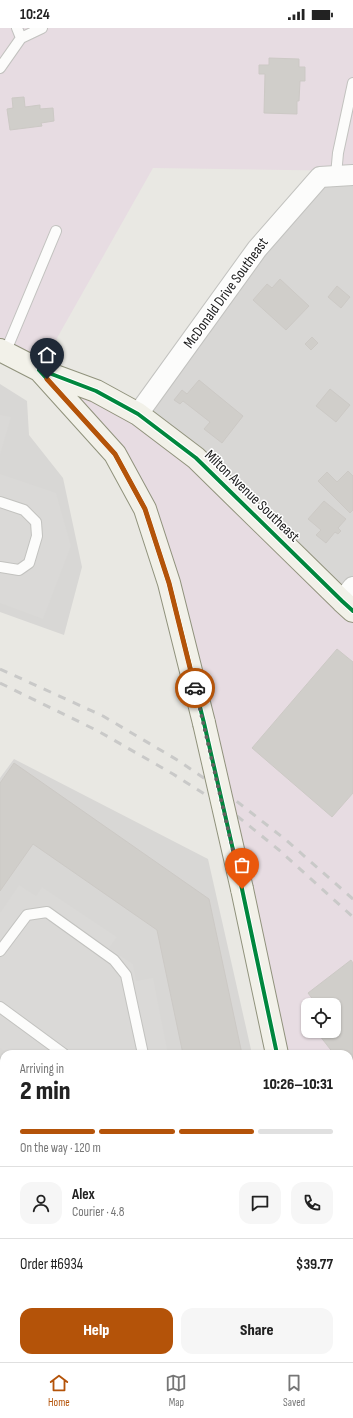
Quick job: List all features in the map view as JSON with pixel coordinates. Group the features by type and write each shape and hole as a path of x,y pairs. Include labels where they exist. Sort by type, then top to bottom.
{"street":[{"name":"McDonald Drive Southeast","path":"138,414 257,249 336,176"},
{"name":"Milton Avenue Southeast","path":"2,351 39,370 96,391 138,414 196,458 349,599"},
{"path":"39,370 115,454 145,509 169,583 204,723 242,889 276,1050"}],"lane":[{"path":"17,28 21,38"},
{"path":"0,68 21,38 42,28"},
{"path":"336,176 338,153 353,83"},
{"path":"2,351 56,231"},
{"path":"0,502 24,510 36,522 37,536 29,563 19,570 0,568"},
{"path":"0,951 27,915 47,912 114,960 126,975 142,1050"},
{"path":"0,1007 59,1050"}],"shaded area":[{"path":"0,28 353,28 353,171 153,168 39,370 0,349"},
{"path":"353,175 353,611 138,414 320,177"},
{"path":"39,370 138,414 353,611 353,1050 275,1050 145,509"},
{"path":"0,384 27,401 29,435 63,478 82,567 64,635 0,612"},
{"path":"0,415 11,417 0,455"},
{"path":"0,474 56,493 71,546 43,619 0,603"},
{"path":"14,759 208,859 251,1050 0,1050 0,778"},
{"path":"19,885 36,896 42,887 117,937 109,948 133,964 136,981 153,978 167,1050 3,1050 0,1048 0,913"}],"building":[{"path":"269,58 299,59 299,67 305,67 305,81 300,81 297,114 264,113 265,74 259,74 259,65 269,65"},
{"path":"24,97 25,107 40,105 40,109 53,108 54,121 41,123 42,126 10,130 7,109 13,108 12,98"},
{"path":"280,279 309,306 286,330 253,300 267,284 272,288"},
{"path":"337,286 350,297 341,308 328,297"},
{"path":"312,337 318,343 311,350 305,344"},
{"path":"199,380 243,416 222,443 204,429 210,422 183,401 180,404 174,400 182,390 187,394"},
{"path":"330,389 350,405 336,422 316,406"},
{"path":"348,471 353,476 353,510 350,513 318,481 327,472 337,482"},
{"path":"324,501 346,519 338,528 341,531 338,534 335,532 326,543 316,535 321,530 308,519"},
{"path":"337,649 353,662 353,793 332,817 252,748"},
{"path":"14,763 209,899 241,1050 182,1050 157,930 33,844 0,891 0,783"},
{"path":"351,960 353,963 353,1050 331,1050 321,1038 341,1038 341,998 312,998 308,993"}],"railway":[{"path":"0,669 103,716 179,761 230,796 286,840 353,899"},
{"path":"0,683 98,731 173,774 231,811 279,850 353,917"}],"cycle path":[{"path":"39,370 115,454 145,509 169,583 204,723 242,889 276,1050"},
{"path":"41,370 96,391 138,414 196,458 353,611"}],"way so far":[{"path":"195,688 242,889"}],"route":[{"path":"47,379 115,454 145,509 169,583 195,688"}]}
